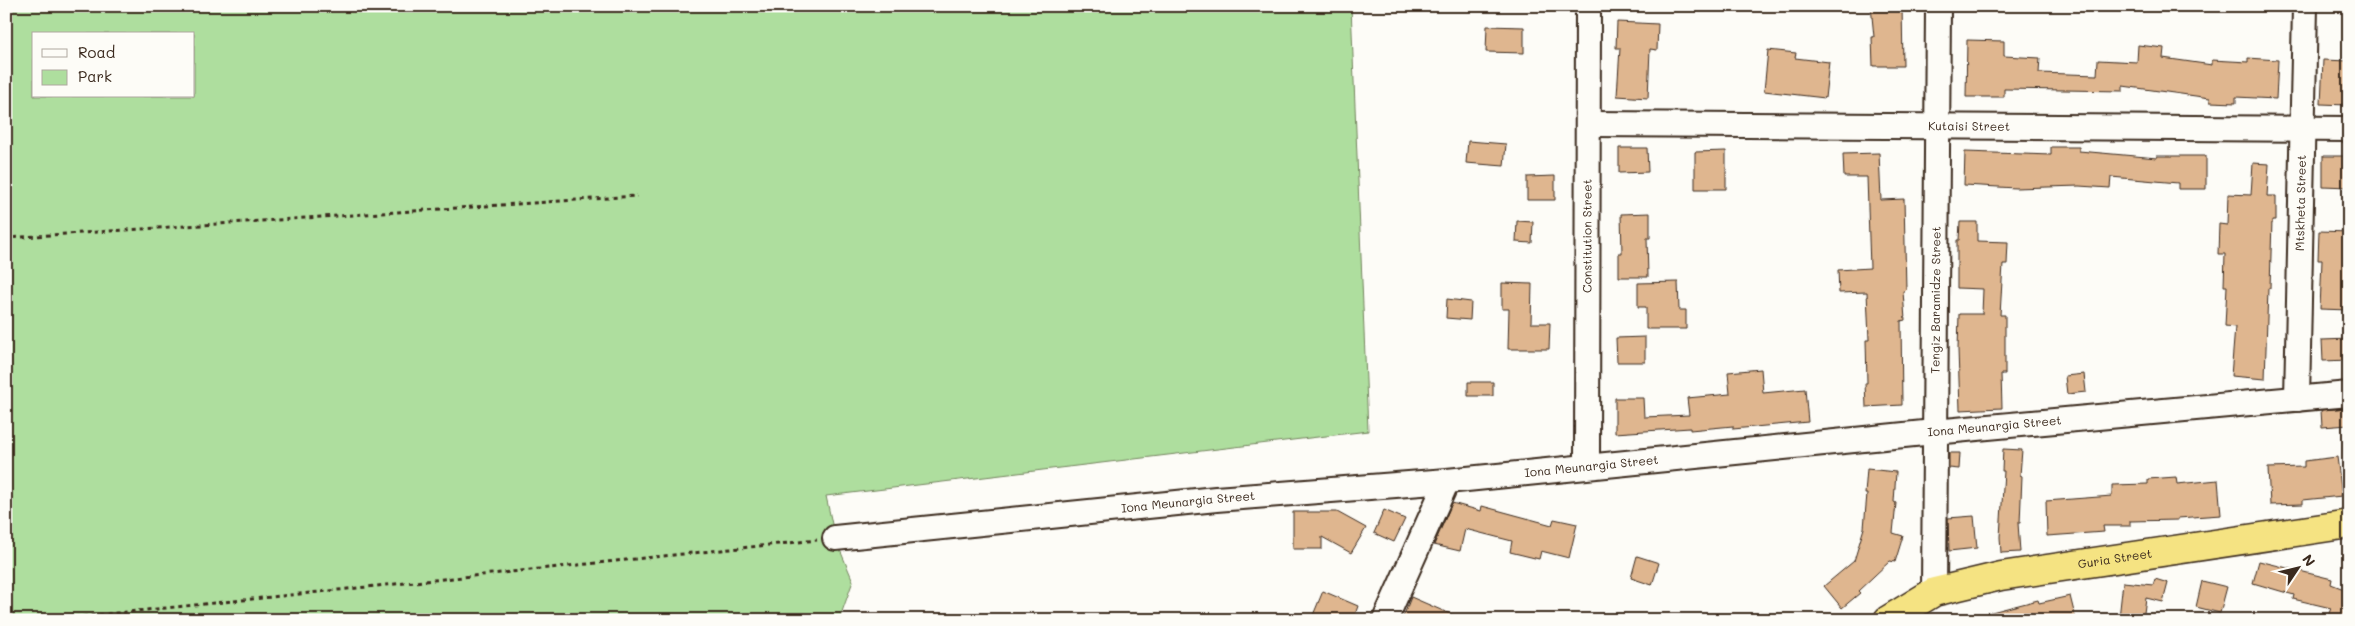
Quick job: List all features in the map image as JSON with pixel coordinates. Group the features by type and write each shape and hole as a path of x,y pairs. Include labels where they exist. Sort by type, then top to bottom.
{"highway":[{"name":"Guria Street","path":"1888,620 1934,592 2001,576 2349,524"}],"street":[{"name":"Constitution Street","path":"1588,6 1588,466"},
{"name":"Tengiz Baramidze Street","path":"1934,592 1938,6"},
{"name":"Mtskheta Street","path":"2297,399 2305,6"},
{"name":"Kutaisi Street","path":"1589,124 2349,129"},
{"name":"Iona Meunargia Street","path":"836,538 1216,499 1447,481 1934,432 2349,394"},
{"path":"1385,620 1447,481"}],"path":[{"path":"6,238 637,196"},
{"path":"51,620 836,538"}],"green space":[{"path":"6,6 1351,6 1368,431 826,496 835,538 853,581 839,620 6,620"}],"building":[{"path":"1871,6 1902,6 1903,66 1873,66 1872,37 1874,37"},
{"path":"1617,22 1658,24 1657,50 1650,49 1648,98 1617,96 1620,48 1616,48"},
{"path":"1487,26 1524,27 1524,53 1486,52"},
{"path":"1967,40 2004,41 2004,56 2040,58 2039,73 2097,75 2098,60 2137,62 2138,45 2164,48 2163,58 2212,65 2212,60 2248,62 2248,58 2278,60 2276,99 2236,97 2236,103 2210,102 2210,98 2123,86 2123,91 2004,89 2004,97 1966,97"},
{"path":"1768,50 1796,53 1795,58 1829,62 1825,98 1764,91"},
{"path":"2323,60 2349,61 2347,105 2321,104"},
{"path":"1468,141 1506,144 1504,166 1466,163"},
{"path":"2051,147 2079,147 2079,151 2157,158 2157,156 2206,156 2206,189 2178,189 2178,183 2111,177 2110,188 2079,186 2016,188 1964,185 1965,152 2051,155"},
{"path":"1619,148 1647,148 1648,172 1619,173"},
{"path":"1726,151 1726,189 1695,189 1695,152"},
{"path":"1879,153 1881,200 1904,199 1906,290 1903,291 1905,320 1901,321 1902,405 1866,407 1866,340 1869,340 1867,292 1839,293 1838,270 1870,268 1867,177 1844,177 1843,154"},
{"path":"2323,156 2349,156 2349,187 2323,186"},
{"path":"2253,163 2269,164 2267,196 2276,196 2276,220 2272,220 2265,379 2231,376 2235,327 2225,326 2227,286 2224,286 2225,254 2218,254 2219,224 2227,225 2228,194 2251,195"},
{"path":"1555,176 1555,200 1527,200 1527,177"},
{"path":"1650,213 1650,238 1647,238 1648,277 1619,277 1619,253 1622,253 1621,214"},
{"path":"1517,221 1533,222 1532,243 1516,242"},
{"path":"1960,222 1977,222 1977,241 2008,242 2007,264 2003,264 2000,315 2005,315 2005,374 2001,374 2002,408 1960,410 1959,314 1982,314 1983,289 1957,288 1957,240 1959,240"},
{"path":"2319,231 2349,232 2349,310 2320,309 2322,260 2318,260"},
{"path":"1678,282 1679,310 1686,310 1686,329 1646,329 1646,307 1638,307 1638,283"},
{"path":"1502,283 1532,284 1531,323 1550,323 1549,349 1508,349 1509,309 1502,309"},
{"path":"1447,299 1471,302 1470,320 1446,318"},
{"path":"1645,337 1645,362 1617,362 1616,338"},
{"path":"2349,339 2349,360 2323,361 2322,340"},
{"path":"1761,369 1763,393 1805,389 1808,422 1733,429 1733,426 1615,433 1615,398 1643,398 1644,417 1689,415 1687,398 1730,394 1728,372"},
{"path":"2084,374 2086,392 2067,394 2065,376"},
{"path":"1468,382 1493,382 1493,396 1468,396"},
{"path":"2349,408 2349,425 2322,427 2321,410"},
{"path":"2003,449 2022,450 2020,523 2018,523 2020,552 2001,553"},
{"path":"1949,453 1960,453 1959,469 1949,468"},
{"path":"2337,457 2342,496 2303,500 2303,504 2270,505 2268,468 2304,467 2304,461"},
{"path":"1867,469 1896,472 1894,502 1896,503 1893,533 1903,536 1895,562 1890,561 1858,591 1860,593 1842,608 1824,586 1854,561 1864,528"},
{"path":"2176,477 2177,484 2218,480 2221,515 2178,518 2178,520 2130,521 2130,526 2103,526 2104,532 2047,536 2046,501 2112,496 2112,485 2148,484 2148,479"},
{"path":"1452,503 1481,511 1482,506 1552,525 1554,519 1577,524 1569,558 1541,551 1539,559 1510,552 1512,541 1465,529 1460,551 1434,545"},
{"path":"1384,510 1405,519 1394,542 1374,533"},
{"path":"1293,512 1337,512 1366,528 1351,553 1322,537 1322,549 1293,549"},
{"path":"1974,516 1977,548 1949,551 1948,518"},
{"path":"1637,556 1659,563 1652,585 1631,578"},
{"path":"2259,561 2332,579 2331,584 2349,591 2349,614 2346,620 2338,620 2328,616 2331,608 2293,599 2294,595 2253,583"},
{"path":"2155,579 2168,583 2163,602 2146,598 2143,620 2119,618 2123,582 2153,585"},
{"path":"2202,581 2227,587 2220,613 2196,607"},
{"path":"1323,591 1358,606 1353,620 1311,620"},
{"path":"2070,596 2076,620 1981,620 1980,615 2038,600 2039,603"},
{"path":"1411,597 1464,620 1402,620"}]}
